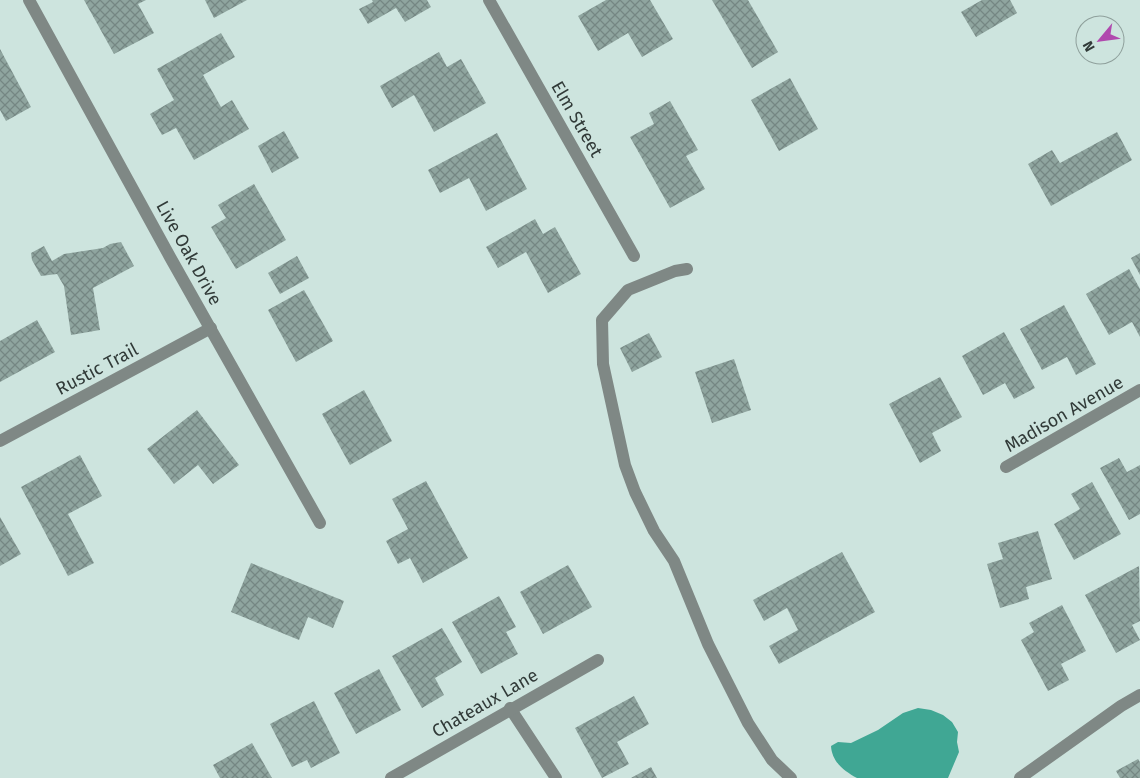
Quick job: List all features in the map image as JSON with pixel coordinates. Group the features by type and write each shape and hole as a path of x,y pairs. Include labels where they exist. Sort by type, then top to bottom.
{"street":[{"name":"Live Oak Drive","path":"28,0 320,523"},
{"name":"Elm Street","path":"489,0 634,256"},
{"path":"687,269 675,271 628,290 602,320 601,351 605,373 625,465 639,500 654,531 674,561 708,644 748,723 772,760 791,778"},
{"name":"Rustic Trail","path":"0,442 211,328"},
{"name":"Madison Avenue","path":"1006,467 1140,390"},
{"name":"Chateaux Lane","path":"391,778 510,708 598,660"},
{"path":"1020,778 1121,706 1140,695"},
{"path":"510,708 556,778"}],"shaded area":[{"path":"918,708 931,710 943,715 952,722 958,732 959,752 948,778 857,778 843,769 836,761 831,746 838,742 851,743 878,730 903,713"}],"building":[{"path":"84,0 146,0 138,4 154,33 114,54"},
{"path":"205,0 247,0 214,18"},
{"path":"372,0 427,0 431,7 405,22 396,8 368,24 359,9 373,2"},
{"path":"606,0 650,0 673,39 642,57 628,33 598,51 578,16"},
{"path":"712,0 748,0 778,52 752,68"},
{"path":"982,0 1010,0 1017,13 976,37 961,12"},
{"path":"221,33 235,57 203,75 221,107 232,100 249,129 194,160 176,128 162,135 150,114 174,100 157,69"},
{"path":"0,49 31,107 6,121 0,110"},
{"path":"439,52 447,67 461,59 486,103 434,132 414,95 392,108 380,86"},
{"path":"790,78 818,129 779,151 751,100"},
{"path":"670,101 698,150 686,156 705,189 670,208 630,137 654,124 649,113"},
{"path":"284,131 299,158 272,173 258,146"},
{"path":"1117,132 1132,160 1051,206 1028,164 1052,150 1060,163"},
{"path":"497,133 527,189 486,211 469,178 440,193 428,170"},
{"path":"254,184 286,240 236,269 211,227 226,218 218,205"},
{"path":"535,219 543,234 555,227 581,274 548,293 526,252 498,268 486,247"},
{"path":"121,242 134,266 93,288 100,330 71,335 64,286 57,274 41,276 32,260 31,253 44,246 52,261 64,254 103,248 110,244"},
{"path":"1140,253 1140,275 1131,258"},
{"path":"297,256 309,278 280,294 268,273"},
{"path":"1129,269 1140,289 1140,337 1132,322 1109,335 1086,294"},
{"path":"304,290 333,341 296,362 268,310"},
{"path":"1064,305 1096,364 1076,375 1067,357 1042,370 1020,329"},
{"path":"37,320 55,352 0,382 0,341"},
{"path":"1004,332 1035,388 1014,399 1005,383 983,395 962,356"},
{"path":"649,333 662,357 632,372 620,348"},
{"path":"734,359 751,410 712,423 695,372"},
{"path":"940,377 962,417 932,433 941,451 920,463 889,404"},
{"path":"364,390 392,441 350,465 322,414"},
{"path":"197,410 239,465 213,484 198,465 174,484 147,449"},
{"path":"80,455 102,496 68,514 94,563 68,576 21,487"},
{"path":"1119,458 1127,472 1140,465 1140,514 1129,520 1100,468"},
{"path":"426,481 468,558 423,583 410,558 398,564 386,541 408,529 392,499"},
{"path":"1092,482 1121,534 1074,560 1054,524 1080,509 1071,494"},
{"path":"0,517 21,554 0,566"},
{"path":"1038,531 1052,579 1026,587 1029,599 1000,608 987,564 1003,559 998,543"},
{"path":"842,552 875,612 779,664 769,646 798,630 787,608 764,621 753,600"},
{"path":"251,563 344,601 333,628 308,617 299,640 231,612"},
{"path":"568,565 592,607 543,634 520,592"},
{"path":"1139,566 1140,621 1132,625 1140,640 1116,653 1085,595"},
{"path":"499,596 516,627 506,632 518,654 481,674 452,622"},
{"path":"1062,605 1086,651 1061,664 1069,680 1048,691 1021,640 1034,632 1029,623"},
{"path":"442,628 462,662 435,678 444,695 422,708 392,656"},
{"path":"379,669 401,710 356,734 334,693"},
{"path":"634,696 649,724 617,742 629,764 602,778 575,728"},
{"path":"314,701 340,753 311,768 307,760 292,767 270,724"},
{"path":"252,743 272,778 220,778 213,765"},
{"path":"1138,759 1140,762 1140,778 1120,778 1116,771"},
{"path":"651,767 657,778 631,778"}]}
